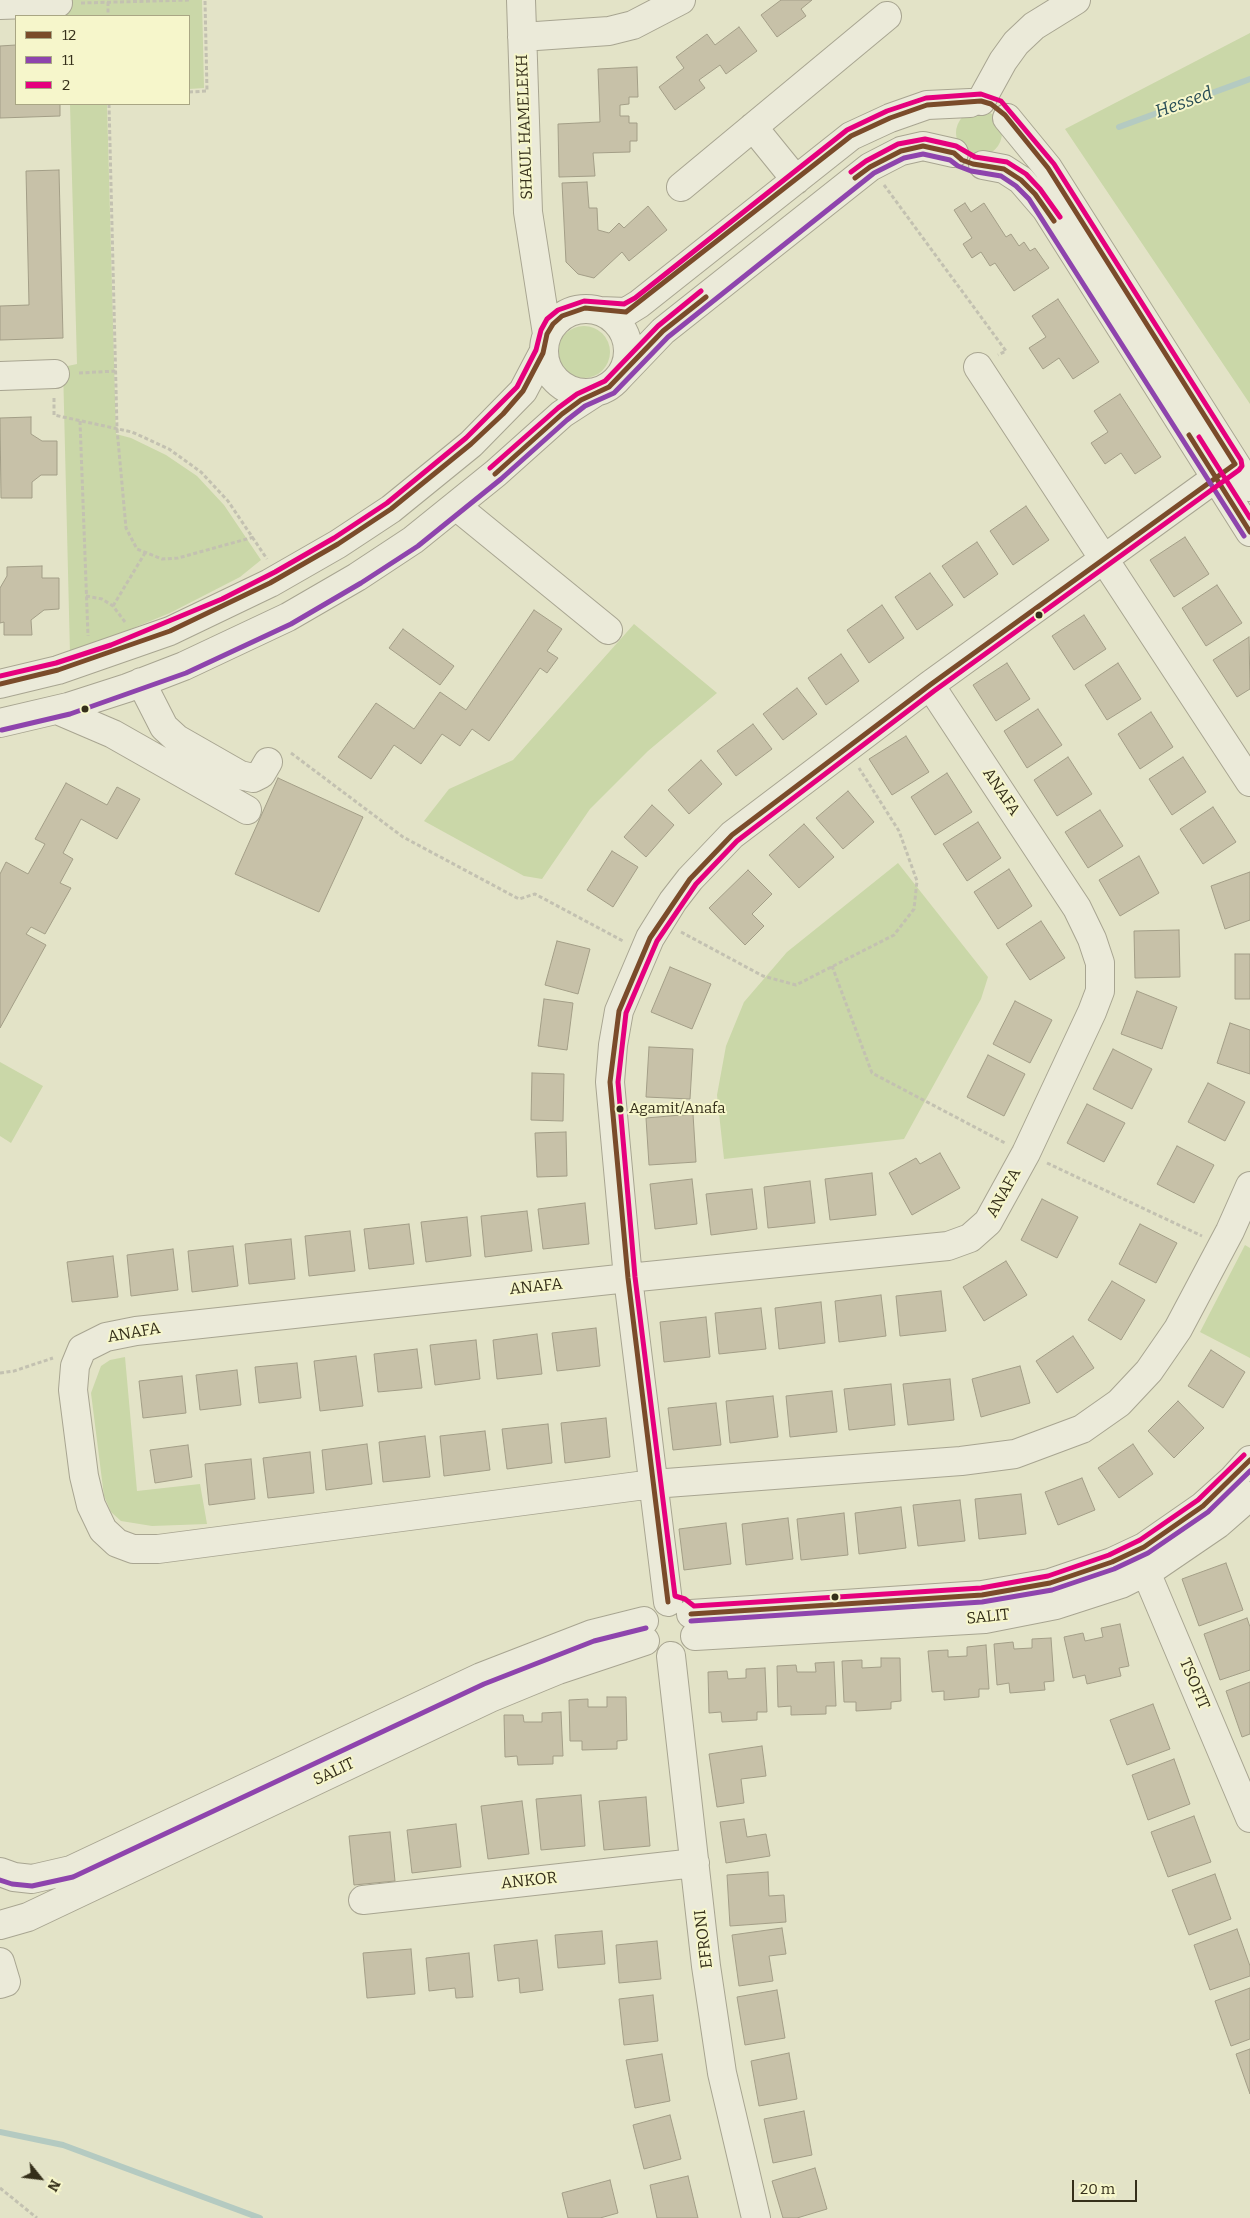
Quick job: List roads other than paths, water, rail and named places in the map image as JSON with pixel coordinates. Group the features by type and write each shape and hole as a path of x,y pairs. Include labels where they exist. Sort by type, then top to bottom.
{"street":[{"name":"SHAUL HAMELEKH","path":"521,0 528,212 545,344"},
{"path":"522,37 609,31 633,25 681,0"},
{"path":"954,153 947,134 949,123 960,108 975,102 1016,43 1034,26 1076,0"},
{"path":"0,5 58,3"},
{"path":"682,187 887,16"},
{"path":"0,684 88,660 135,644 225,606 279,578 391,509 471,444 523,391 553,324 562,316 592,310 626,312 639,304 851,136 890,118 927,105 975,102 997,107 1048,168 1226,471 1250,532"},
{"path":"984,165 1002,155 1008,146 1010,135 1006,118"},
{"path":"753,128 796,180"},
{"path":"0,723 57,710 141,682 241,640 288,617 357,576 413,540 456,506 562,414 596,392 609,387 663,331 870,167 901,152 923,146 954,153 962,160 972,164 1004,169 1021,180 1040,201 1226,471 1250,487"},
{"name":"SHAUL HAMELEKH","path":"533,253 542,275 556,293 572,303 592,310"},
{"path":"592,310 612,317 621,327 626,339 628,352 625,366 619,377"},
{"path":"545,344 546,365 560,385 577,392 596,392"},
{"path":"978,367 1250,782"},
{"path":"0,376 54,374"},
{"path":"684,1617 653,1608 644,1631 656,1653 671,1656 686,1649 684,1617 653,1484 628,1278 610,1082 613,1046 619,1011 644,952 661,921 690,879 732,835 848,750 930,686 1226,471"},
{"path":"456,506 608,630"},
{"path":"141,682 164,727 177,739 240,775 253,778 260,774 268,762"},
{"name":"ANAFA","path":"653,1484 158,1549 133,1549 117,1544 103,1530 91,1505 84,1476 73,1390 75,1366 82,1349 106,1337 136,1331 948,1246 970,1238 988,1222 1026,1153 1092,1012 1100,990 1100,963 1092,939 1077,908 930,686"},
{"path":"57,710 113,734 247,810"},
{"path":"653,1484 961,1461 1015,1454 1082,1429 1119,1404 1149,1371 1178,1329 1222,1246 1250,1186"},
{"name":"SALIT","path":"684,1617 985,1619 1056,1606 1121,1584 1174,1527 1203,1506 1232,1480 1250,1460"},
{"name":"SALIT","path":"1140,1562 1195,1541 1250,1496"},
{"name":"TSOFIT","path":"1140,1562 1250,1818"},
{"name":"SALIT","path":"0,1872 14,1877 32,1879 71,1870 444,1693 511,1664 592,1634 644,1631"},
{"name":"SALIT","path":"0,1925 28,1917 483,1702 644,1631"},
{"name":"EFRONI","path":"671,1656 722,2072 752,2217"},
{"name":"ANKOR","path":"363,1900 695,1863"},
{"path":"0,1962 6,1982 0,1984"}],"waterway":[{"name":"Hessed","path":"1119,127 1250,79"},
{"path":"0,2132 63,2145 260,2218"}],"place":[{"name":"Agamit/Anafa","path":"620,1109"}]}
